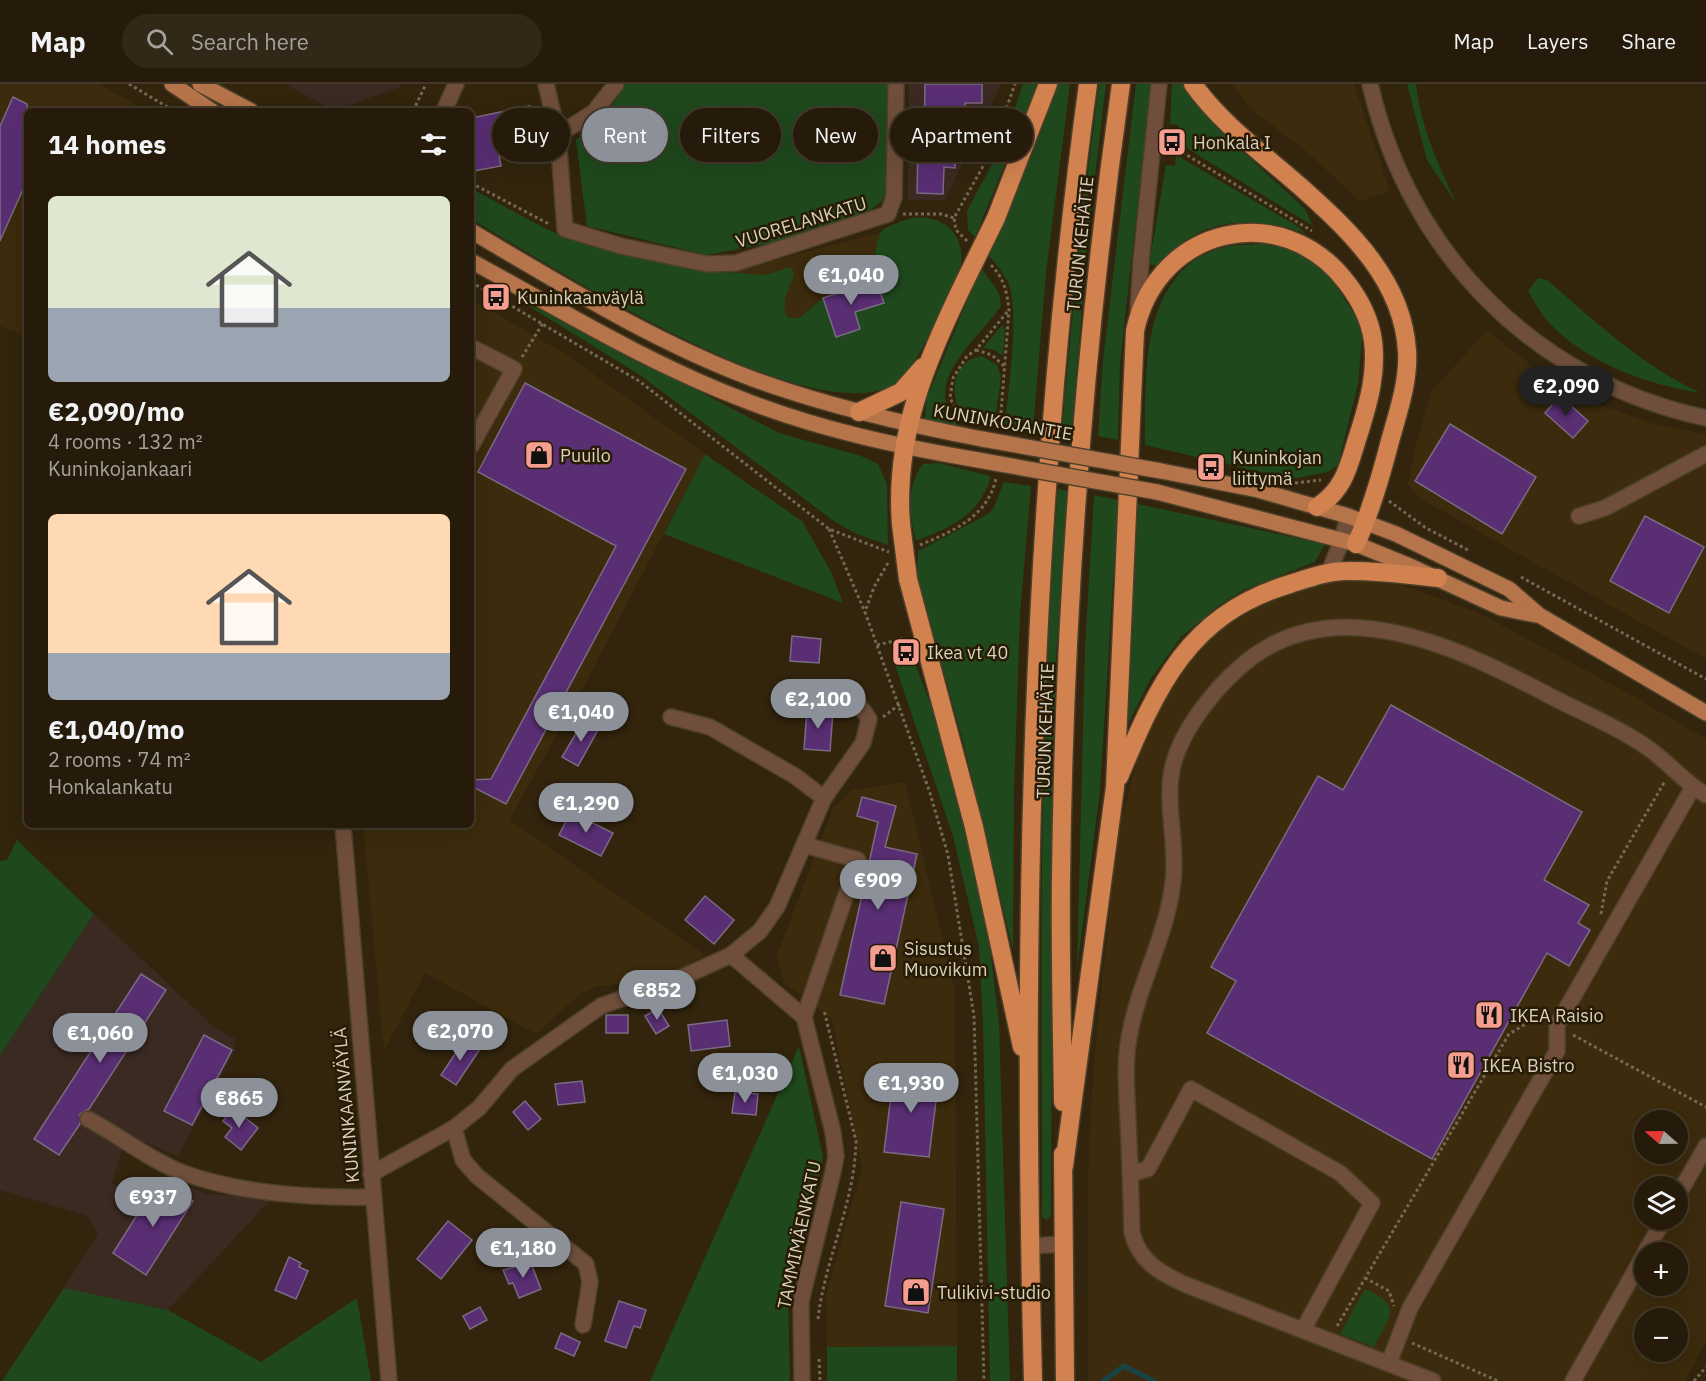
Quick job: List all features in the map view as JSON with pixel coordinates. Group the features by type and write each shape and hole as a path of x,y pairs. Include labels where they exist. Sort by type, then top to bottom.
{"highway":[{"path":"1029,1080 974,827 908,579 899,503 902,447 929,359 996,218 1048,84"},
{"name":"TURUN KEHÄTIE","path":"1033,1381 1029,1080 1030,871 1039,588 1067,252 1088,84"},
{"name":"TURUN KEHÄTIE","path":"1065,1381 1061,877 1071,590 1097,271 1120,84"},
{"path":"1193,84 1219,116 1322,206 1364,249 1394,296 1406,343 1406,372 1396,421 1366,522 1349,542"},
{"path":"1064,1166 1115,787 1131,393 1138,315 1156,280 1176,259 1199,244 1228,234 1255,232 1288,239 1317,254 1336,270 1356,295 1366,315 1373,340 1373,373 1369,402 1343,481 1333,496 1317,507"},
{"path":"859,412 901,392 929,359"},
{"path":"1115,787 1161,684 1189,645 1244,602 1279,587 1329,572 1375,572 1438,578"}],"main road":[{"path":"172,84 208,108"},
{"path":"200,84 245,108"},
{"name":"KUNINKOJANTIE","path":"474,233 632,322 722,366 816,400 908,424 1258,490 1366,522 1509,590 1539,615 1706,713"},
{"name":"KUNINKOJANTIE","path":"474,263 621,343 738,398 809,423 902,447 1157,492 1349,542 1438,578 1501,608 1539,615"}],"street":[{"path":"445,108 456,84"},
{"path":"546,84 552,108"},
{"path":"570,127 594,112 616,84"},
{"name":"VUORELANKATU","path":"565,229 650,252 707,264 726,264 796,245 888,214 894,197 896,84"},
{"path":"1138,315 1141,261 1159,84"},
{"path":"1370,84 1385,139 1409,194 1449,257 1482,295 1545,350 1586,375 1648,403 1706,418"},
{"path":"560,162 565,229"},
{"path":"474,349 514,369 474,441"},
{"path":"1579,516 1605,508 1706,454"},
{"path":"1329,572 1349,542 1348,516"},
{"path":"1389,1363 1410,1308 1557,1051 1557,1025 1699,791 1644,745 1496,668 1429,640 1370,630 1324,630 1284,639 1249,659 1215,694 1182,741 1173,765 1169,800 1174,879 1167,916 1134,1014 1126,1067 1132,1233 1136,1248 1144,1260 1184,1284 1432,1381"},
{"path":"371,1174 454,1128 479,1108 512,1069 601,1006 678,979 731,955 760,931 777,907 824,798 863,742 869,719 856,702 834,688"},
{"path":"671,717 710,727 795,776 824,798"},
{"name":"KUNINKAANVÄYLÄ","path":"343,828 389,1381"},
{"path":"731,955 804,1017 858,860 805,845"},
{"name":"TAMMIMÄENKATU","path":"802,1381 801,1300 836,1156 804,1017"},
{"path":"1130,1174 1148,1169 1191,1089 1340,1173 1372,1203 1303,1330"},
{"path":"88,1119 151,1158 211,1182 335,1197 373,1197"},
{"path":"454,1128 463,1160 477,1176 586,1264 590,1282 583,1325"},
{"path":"1688,1178 1706,1146"},
{"path":"1030,1246 1064,1245"},
{"path":"1573,1381 1634,1273"}],"path":[{"path":"129,84 169,108"},
{"path":"414,108 426,84"},
{"path":"1172,146 1316,234"},
{"path":"474,185 522,211 565,229"},
{"path":"888,214 941,214 954,218"},
{"path":"474,284 639,381 829,529 896,555 879,578 865,612"},
{"path":"963,421 954,409 950,390 961,364 1010,310"},
{"path":"514,369 543,323"},
{"path":"976,350 992,355 1005,367 1000,427"},
{"path":"913,548 948,532 980,512 991,493 997,470"},
{"path":"829,529 865,612 930,793 948,855 974,1017 984,1381"},
{"path":"877,645 902,639 906,652"},
{"path":"1601,918 1607,881 1665,781"},
{"path":"1336,1328 1509,1034 1543,1015 1548,1006"},
{"path":"1567,1031 1706,1107"},
{"path":"1365,1278 1389,1291 1397,1312"},
{"path":"1398,1338 1498,1381"},
{"path":"1694,1381 1706,1367"}],"shaded area":[{"path":"0,84 99,84 141,108 24,108 24,336 0,326"},
{"path":"286,84 402,84 400,87 342,108 329,108"},
{"path":"909,84 1001,84 989,108 909,108"},
{"path":"1232,84 1354,84 1390,191 1360,201 1307,152 1252,110"},
{"path":"908,162 963,162 945,200 908,200"},
{"path":"902,227 881,337 804,349 713,276"},
{"path":"474,301 567,355 705,454 581,692 509,820 705,955 665,979 598,986 580,994 536,1034 425,973 384,1051 363,828 474,828"},
{"path":"1487,330 1529,364 1601,405 1651,423 1706,435 1706,659 1419,498 1408,484 1416,444 1432,391"},
{"path":"1329,580 1402,585 1479,613 1628,693 1706,739 1706,1341 1685,1381 1088,1381 1088,1172 1093,1073 1117,836 1150,723 1170,684 1212,634 1263,599"},
{"path":"905,782 955,991 957,1346 827,1347 826,1295 862,1168 832,1019 783,982 777,955 833,808 852,790"},
{"path":"94,914 215,1028 235,1039 235,1050 178,1156 127,1135 112,1183 130,1195 135,1188 160,1175 206,1194 272,1198 168,1310 64,1288 98,1234 88,1216 0,1190 0,1056"}],"green space":[{"path":"626,84 889,84 890,186 882,201 866,214 770,243 707,255 587,226 576,140 582,135 582,162 668,162 668,108 610,108"},
{"path":"1023,84 1038,84 1028,108 1015,108"},
{"path":"1057,84 1070,84 1046,273 1033,429 1005,424 1012,350 1013,310 1007,280 988,254 1027,162 1033,162 1033,149"},
{"path":"1099,84 1106,84 1088,236 1072,429 1062,427 1080,235"},
{"path":"1136,84 1151,84 1120,363 1118,440 1098,436 1103,360"},
{"path":"1172,84 1182,84 1223,133 1305,209 1313,226 1177,142 1178,125 1170,124"},
{"path":"1407,84 1416,84 1426,132 1458,206 1427,160"},
{"path":"1176,155 1294,224 1307,234 1263,223 1233,223 1203,231 1184,241 1157,266 1149,264 1166,165 1175,166"},
{"path":"993,162 1006,162 975,237 968,230 967,211"},
{"path":"474,190 548,230 576,240 699,270 765,275 791,267 794,274 785,302 788,318 799,318 823,298 836,337 860,329 855,312 884,302 875,266 876,249 882,230 912,218 935,220 944,224 957,238 961,257 960,269 940,313 905,375 896,383 858,393 806,386 746,367 682,338 559,271 474,221"},
{"path":"1264,244 1288,249 1313,262 1330,277 1355,315 1362,336 1358,384 1338,465 1328,472 1291,479 1145,445 1147,361 1160,305 1173,282 1192,262 1218,249 1235,245"},
{"path":"981,267 999,293 1001,306 955,364 948,379 945,395 949,411 960,427 931,422 925,418 927,398"},
{"path":"1538,278 1547,280 1639,356 1679,382 1701,393 1661,384 1621,371 1583,351 1551,325 1539,309 1528,291"},
{"path":"522,302 555,316 779,433 861,456 878,464 887,484 888,545 857,534 835,522 640,375"},
{"path":"1002,325 1005,328 1003,356 994,350 983,348"},
{"path":"982,356 997,365 1001,377 995,420 980,422 964,416 956,399 955,389 959,371 972,359"},
{"path":"705,454 802,521 831,572 843,603 664,534"},
{"path":"939,463 990,476 990,480 977,504 960,520 916,541 912,522 911,491 923,464"},
{"path":"1004,482 1031,486 1020,615 1014,791 1013,950 963,741 917,577 918,551 985,516 993,509"},
{"path":"1058,489 1068,491 1056,657 1053,766 1051,1215 1047,1220 1042,1217 1042,853 1051,580"},
{"path":"1094,495 1118,500 1100,791 1077,969 1085,647"},
{"path":"1138,504 1325,544 1315,562 1243,590 1218,606 1181,637 1150,680 1128,724"},
{"path":"912,656 939,727 967,835 990,948 999,1023 1010,1381 990,1381 983,1022 979,947 953,836 894,662"},
{"path":"17,840 94,914 0,1056 0,861 7,860"},
{"path":"799,1046 823,1157 788,1301 790,1381 650,1381"},
{"path":"64,1288 168,1310 261,1362 357,1298 371,1381 2,1381"},
{"path":"1365,1289 1385,1301 1390,1312 1374,1347 1340,1334"},
{"path":"957,1346 957,1381 827,1381 827,1347"}],"building":[{"path":"925,84 982,84 982,103 965,103 965,108 925,108"},
{"path":"13,97 27,104 27,108 24,108 24,187 0,241 0,126"},
{"path":"492,114 492,162 500,162 501,166 474,171 474,117"},
{"path":"918,162 955,162 955,168 944,167 943,194 917,193"},
{"path":"876,280 884,303 855,312 860,329 836,337 823,298"},
{"path":"525,383 686,469 506,804 474,788 474,780 491,779 616,546 478,472"},
{"path":"1560,396 1588,421 1573,438 1545,413"},
{"path":"1450,424 1536,477 1502,534 1415,481"},
{"path":"1645,516 1704,547 1669,613 1610,581"},
{"path":"792,636 821,639 819,663 790,661"},
{"path":"1391,705 1582,812 1544,880 1589,905 1578,923 1590,930 1569,966 1547,953 1432,1159 1207,1033 1236,981 1211,967 1318,776 1343,790"},
{"path":"807,709 833,712 830,751 804,749"},
{"path":"584,720 599,728 578,766 562,757"},
{"path":"862,797 896,806 885,847 917,854 884,1004 840,995 878,822 857,816"},
{"path":"571,812 613,833 601,856 559,835"},
{"path":"705,896 734,920 714,944 685,920"},
{"path":"141,974 166,990 89,1109 80,1114 80,1124 59,1155 34,1139"},
{"path":"658,1008 669,1026 656,1034 645,1016"},
{"path":"606,1015 628,1015 628,1033 606,1033"},
{"path":"727,1020 730,1046 691,1051 688,1025"},
{"path":"204,1035 232,1050 192,1125 164,1111"},
{"path":"465,1039 480,1049 456,1085 441,1075"},
{"path":"894,1071 939,1077 929,1157 884,1152"},
{"path":"582,1081 585,1102 558,1105 555,1084"},
{"path":"735,1092 758,1094 756,1115 732,1113"},
{"path":"525,1101 541,1119 528,1130 513,1112"},
{"path":"233,1108 258,1128 241,1150 225,1137 232,1128 223,1121"},
{"path":"156,1185 166,1192 170,1187 193,1201 146,1275 113,1253"},
{"path":"901,1202 944,1209 928,1313 885,1306"},
{"path":"448,1221 472,1240 441,1279 417,1259"},
{"path":"289,1257 301,1263 299,1267 308,1271 296,1299 275,1290"},
{"path":"531,1263 541,1289 519,1298 513,1283 509,1284 503,1270"},
{"path":"619,1301 646,1310 640,1328 634,1326 626,1348 605,1341"},
{"path":"480,1307 487,1320 470,1329 463,1316"},
{"path":"561,1333 580,1342 574,1356 555,1348"}],"waterway":[{"path":"1103,1381 1124,1366 1154,1381"}],"place":[{"name":"Honkala I","path":"1172,142"},
{"name":"Kuninkaanväylä","path":"496,297"},
{"name":"Puuilo","path":"539,455"},
{"name":"Kuninkojan liittymä","path":"1211,467"},
{"name":"Ikea vt 40","path":"906,652"},
{"name":"Sisustus Muovikum","path":"883,958"},
{"name":"IKEA Raisio","path":"1489,1015"},
{"name":"IKEA Bistro","path":"1461,1065"},
{"name":"Tulikivi-studio","path":"916,1292"}]}
